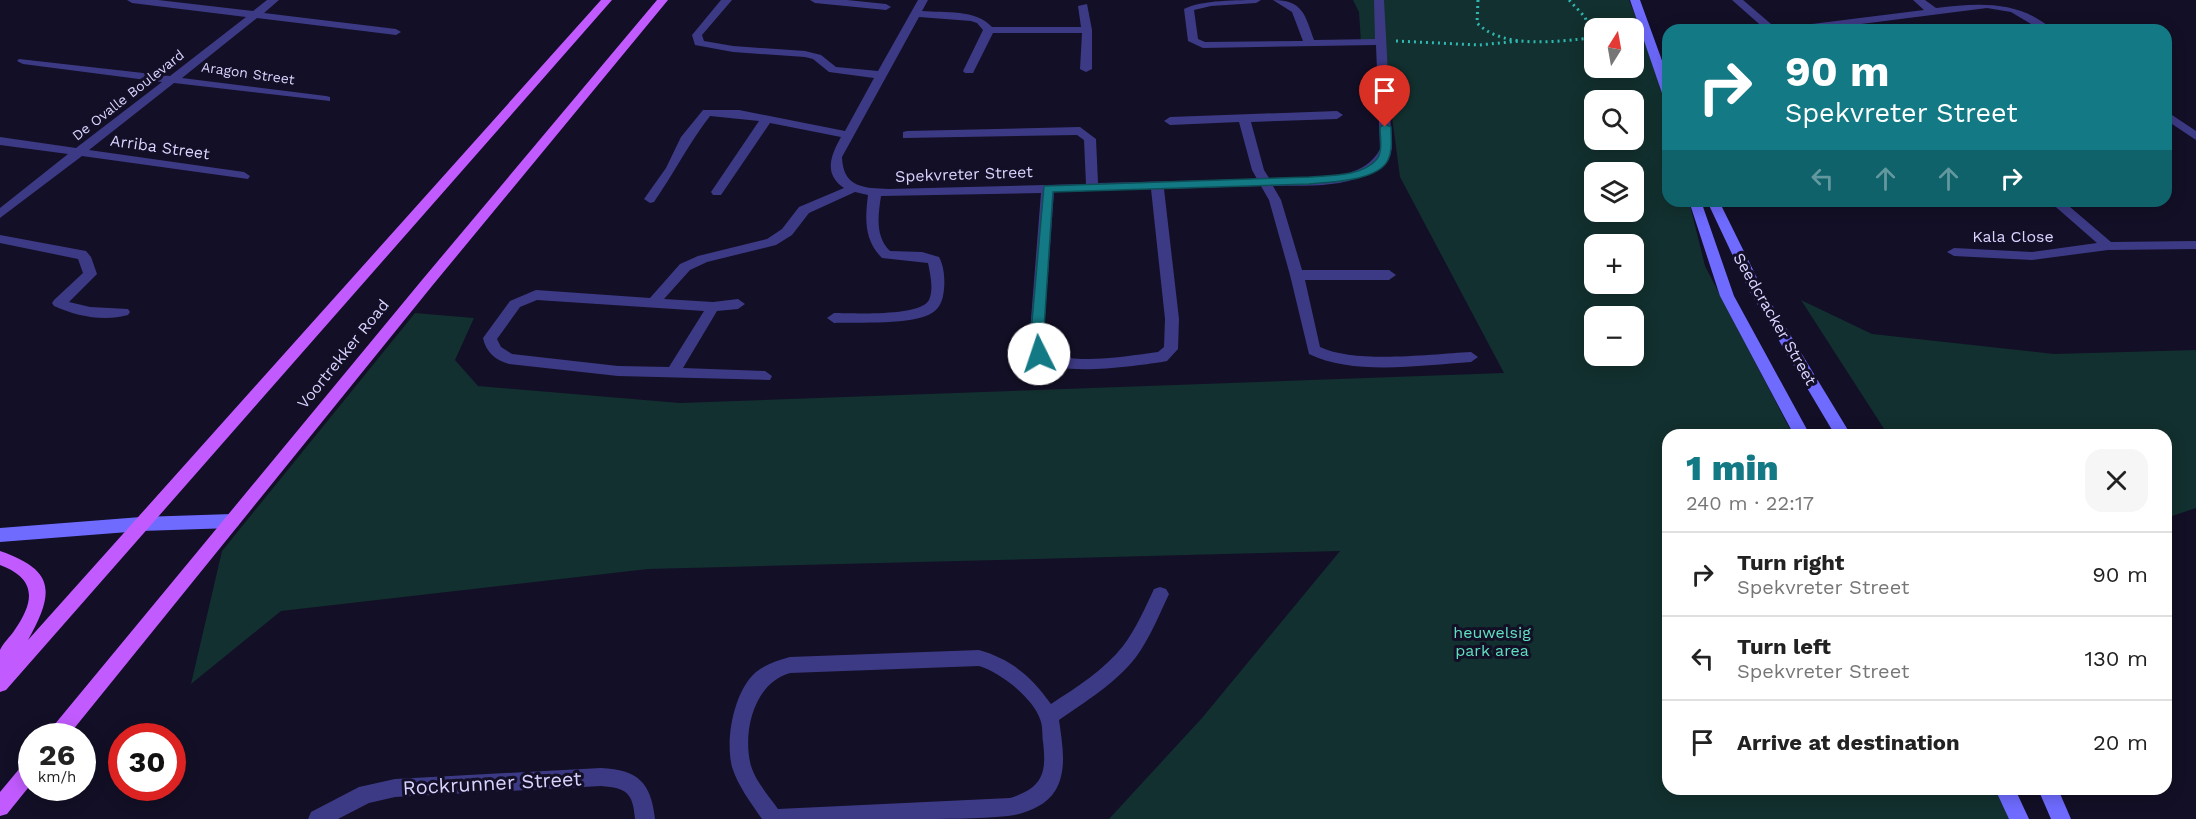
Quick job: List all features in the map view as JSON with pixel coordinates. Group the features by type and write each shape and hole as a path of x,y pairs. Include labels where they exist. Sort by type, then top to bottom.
{"main road":[{"path":"0,684 607,0"},
{"name":"Voortrekker Road","path":"68,723 231,521 663,0"},
{"path":"0,558 23,565 33,576 37,586 37,601 30,623 0,664"},
{"path":"0,807 18,785"}],"street":[{"path":"132,0 396,32"},
{"name":"De Ovalle Boulevard","path":"0,214 274,0"},
{"path":"727,0 698,35 699,43 732,49 805,54 817,57 833,70 881,75"},
{"path":"815,0 886,7"},
{"path":"654,302 684,267 703,259 771,242 788,232 804,210 852,189 841,180 836,170 836,158 923,0"},
{"path":"1256,0 1192,6 1190,9 1193,40 1209,45 1382,41"},
{"path":"1278,0 1288,2 1296,8 1310,44"},
{"name":"Spekvreter Street","path":"852,189 875,192 1309,181 1369,171 1382,160 1386,148 1379,0"},
{"path":"1635,0 1662,76"},
{"path":"1737,0 1766,24"},
{"path":"1918,0 1934,12"},
{"path":"1869,24 1934,12 1998,5 2014,9 2038,24"},
{"path":"1083,6 1087,30 1086,69"},
{"path":"915,14 977,19 989,30 1087,30"},
{"path":"969,71 989,30"},
{"name":"Aragon Street","path":"23,61 326,99"},
{"path":"650,199 672,168 687,137 704,114 713,111 848,135"},
{"path":"1170,121 1337,115"},
{"path":"1244,117 1263,181 1275,200 1297,275 1311,344 1320,355 1344,360 1471,357"},
{"path":"2172,119 2196,136"},
{"path":"717,192 766,120"},
{"path":"907,135 1080,131 1090,139 1092,187"},
{"name":"Arriba Street","path":"0,141 244,176"},
{"path":"1048,188 1036,344 1039,354 1045,358 1080,363 1162,357 1171,349 1172,319 1156,185"},
{"path":"834,318 918,314 933,307 936,301 938,281 934,260 922,256 887,255 874,241 872,210 875,192"},
{"name":"Seedcracker Street","path":"1697,207 1727,296 1799,429"},
{"name":"Seedcracker Street","path":"1716,207 1756,290 1839,429"},
{"path":"2062,207 2108,246"},
{"path":"0,240 81,254 84,256 90,274 59,303 85,310 123,312"},
{"name":"Kala Close","path":"1954,252 2032,256 2108,246 2196,245"},
{"path":"1297,275 1389,275"},
{"path":"738,304 713,307 592,297 527,297 515,304 490,338 492,347 497,353 509,359 578,368 765,376"},
{"path":"673,373 713,307"},
{"path":"0,534 141,524 231,521"},
{"path":"1049,716 1087,690 1130,651 1160,594"},
{"path":"979,658 992,661 1015,675 1035,695 1049,716 1055,759 1054,774 1049,787 1027,803 1010,807 773,819 743,770 739,757 749,695 759,680 780,668 790,665 979,658"},
{"name":"Rockrunner Street","path":"318,819 366,794 395,788 616,777 629,782 644,799 645,819"},
{"path":"2008,795 2019,819"},
{"path":"2051,795 2061,819"}],"path":[{"path":"1478,0 1476,21 1479,26 1495,34 1524,40"},
{"path":"1382,41 1479,45 1524,40 1592,38 1592,31 1585,14 1569,0"}],"green space":[{"name":"heuwelsig park area","path":"1353,0 1629,0 1636,18 1584,18 1584,78 1644,78 1644,37 1662,82 1662,207 1690,207 1705,266 1790,429 1662,429 1662,795 2003,795 2016,819 1109,819 1202,718 1340,551 648,569 281,611 191,684 222,551 415,313 474,318 455,360 478,386 680,403 1504,373 1400,177 1382,42 1361,43 1359,12"},
{"path":"1801,300 1872,334 2054,354 2196,350 2196,508 2172,516 2172,429 1884,429"}],"route":[{"path":"1039,354 1036,344 1048,188 1309,181 1349,176 1369,171 1382,160 1386,148 1385,127"}]}
